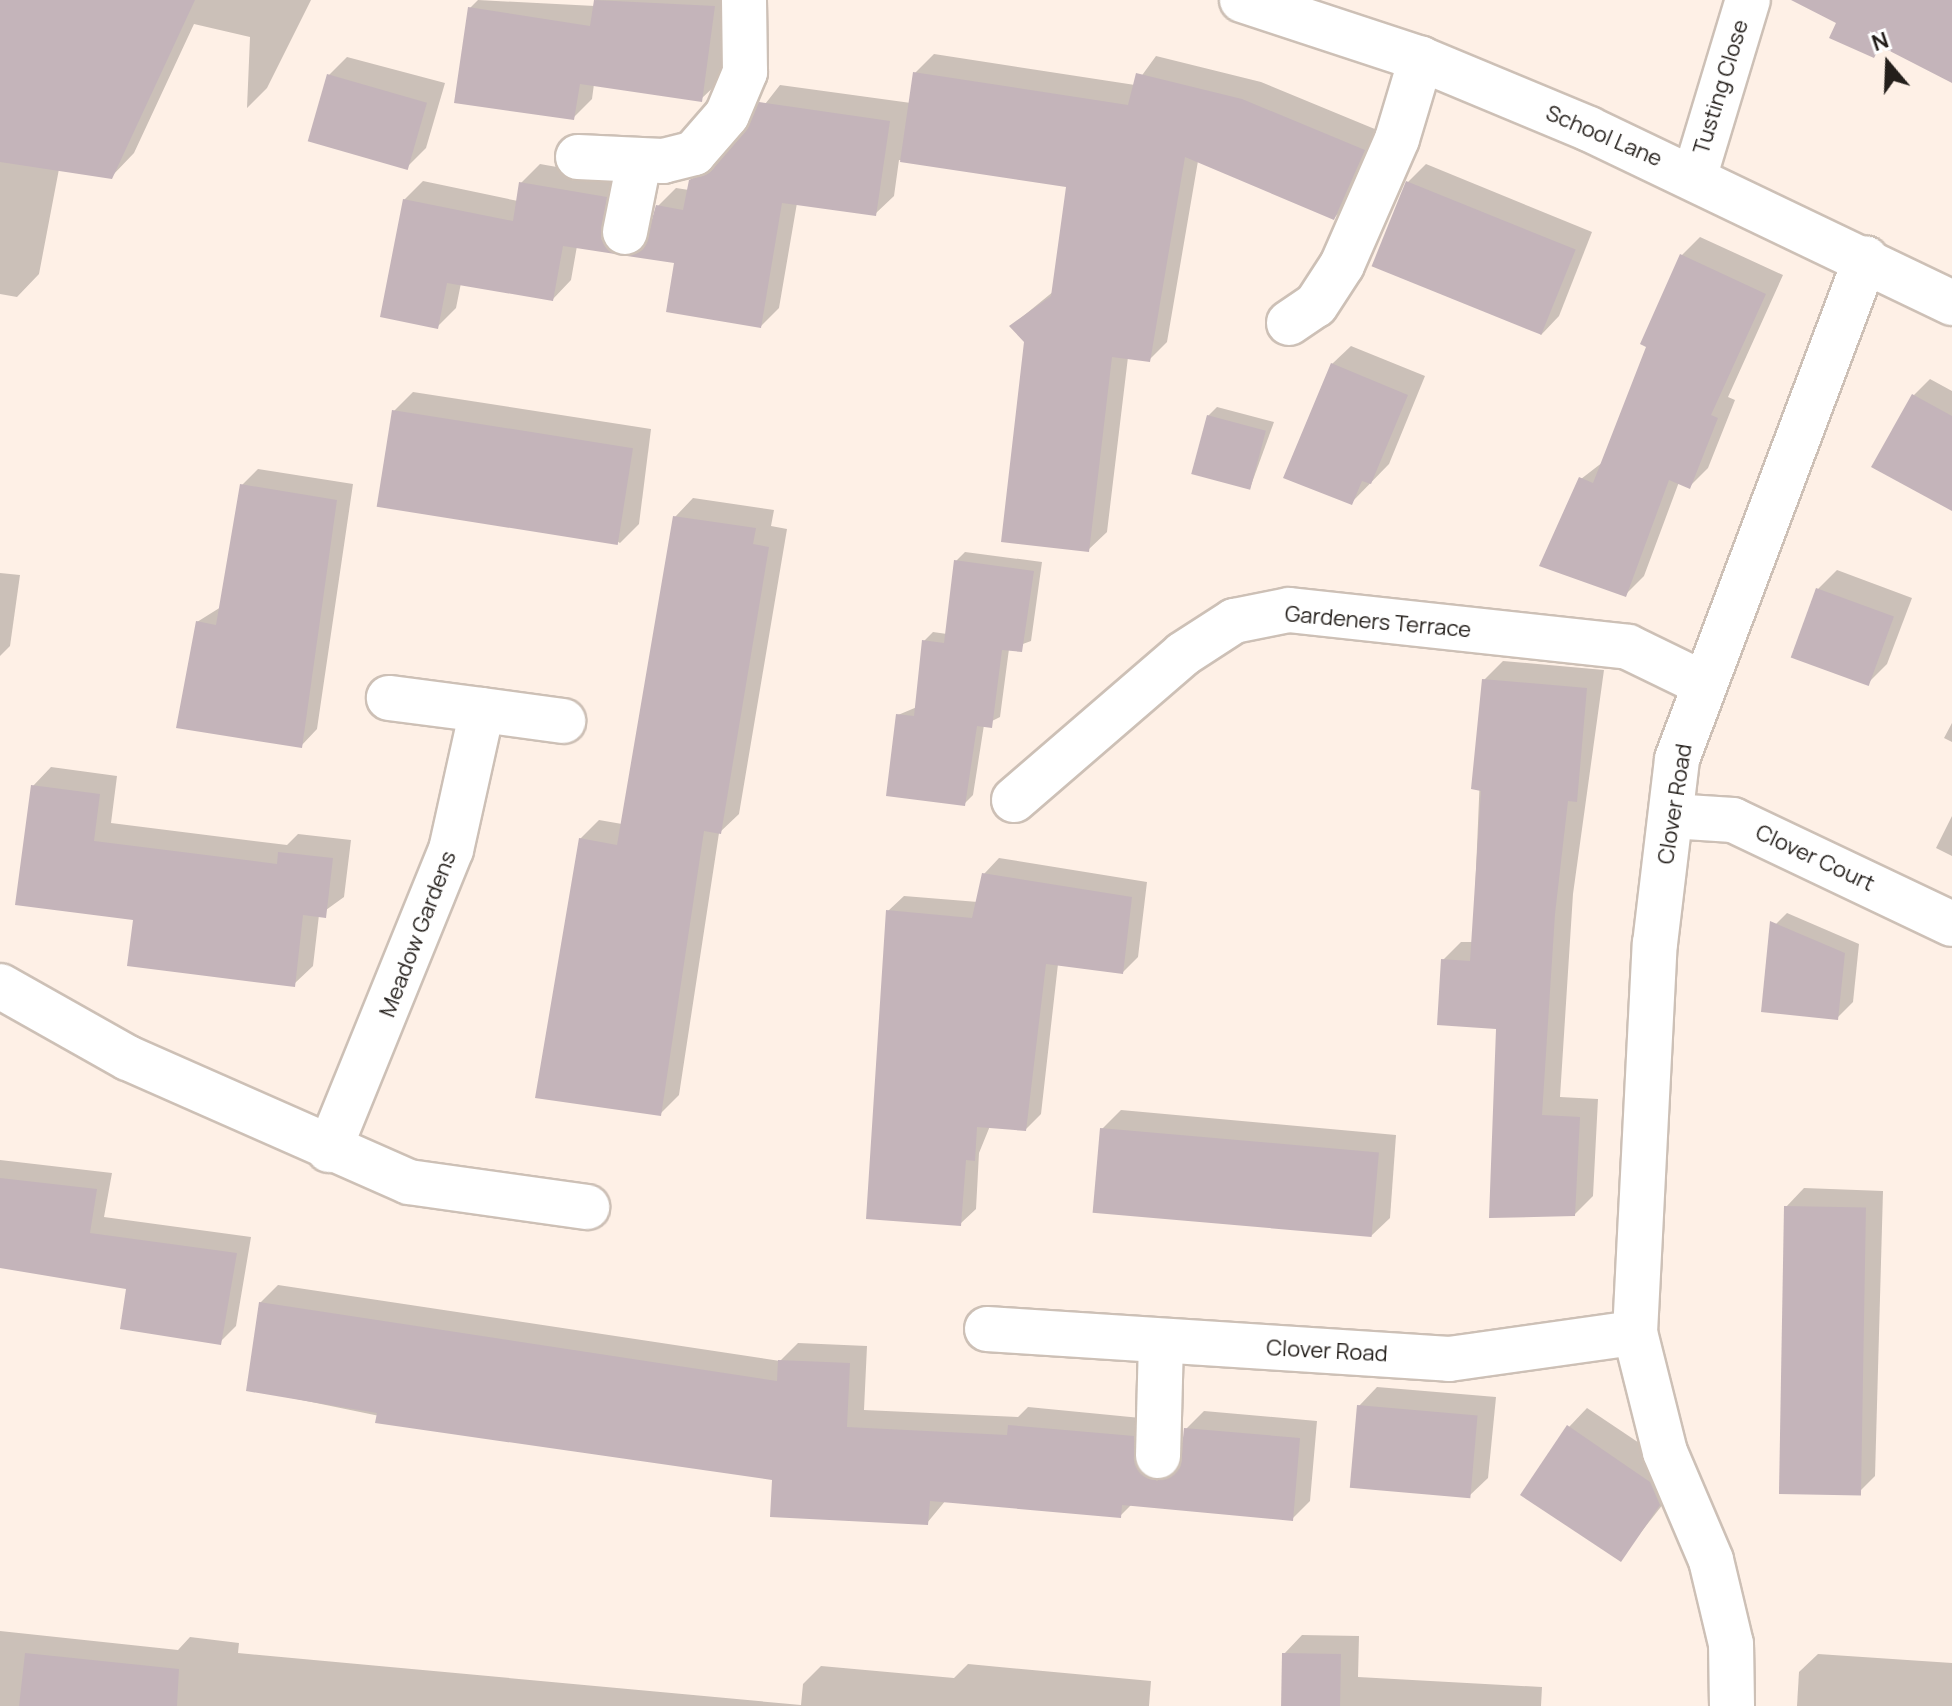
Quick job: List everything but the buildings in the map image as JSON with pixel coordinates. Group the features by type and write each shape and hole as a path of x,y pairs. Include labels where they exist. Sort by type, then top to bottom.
{"street":[{"path":"578,157 639,162 694,153 727,115 745,72 744,0"},
{"name":"School Lane","path":"1242,0 1421,59 1695,175 1952,303"},
{"name":"Tusting Close","path":"1695,175 1748,0"},
{"path":"1289,323 1316,305 1342,265 1397,139 1421,59"},
{"path":"625,232 639,162"},
{"name":"Clover Road","path":"1732,1706 1731,1644 1711,1560 1665,1452 1635,1333 1641,1118 1677,759 1702,683 1866,258"},
{"name":"Gardeners Terrace","path":"1014,800 1183,654 1234,621 1289,610 1628,647 1702,683"},
{"path":"389,698 563,721"},
{"name":"Meadow Gardens","path":"329,1150 451,850 482,710"},
{"name":"Clover Court","path":"1671,816 1733,820 1952,924"},
{"path":"0,986 128,1058 329,1150 409,1182 587,1207"},
{"name":"Clover Road","path":"987,1329 1449,1359 1635,1333"},
{"path":"1158,1456 1161,1342"}]}
